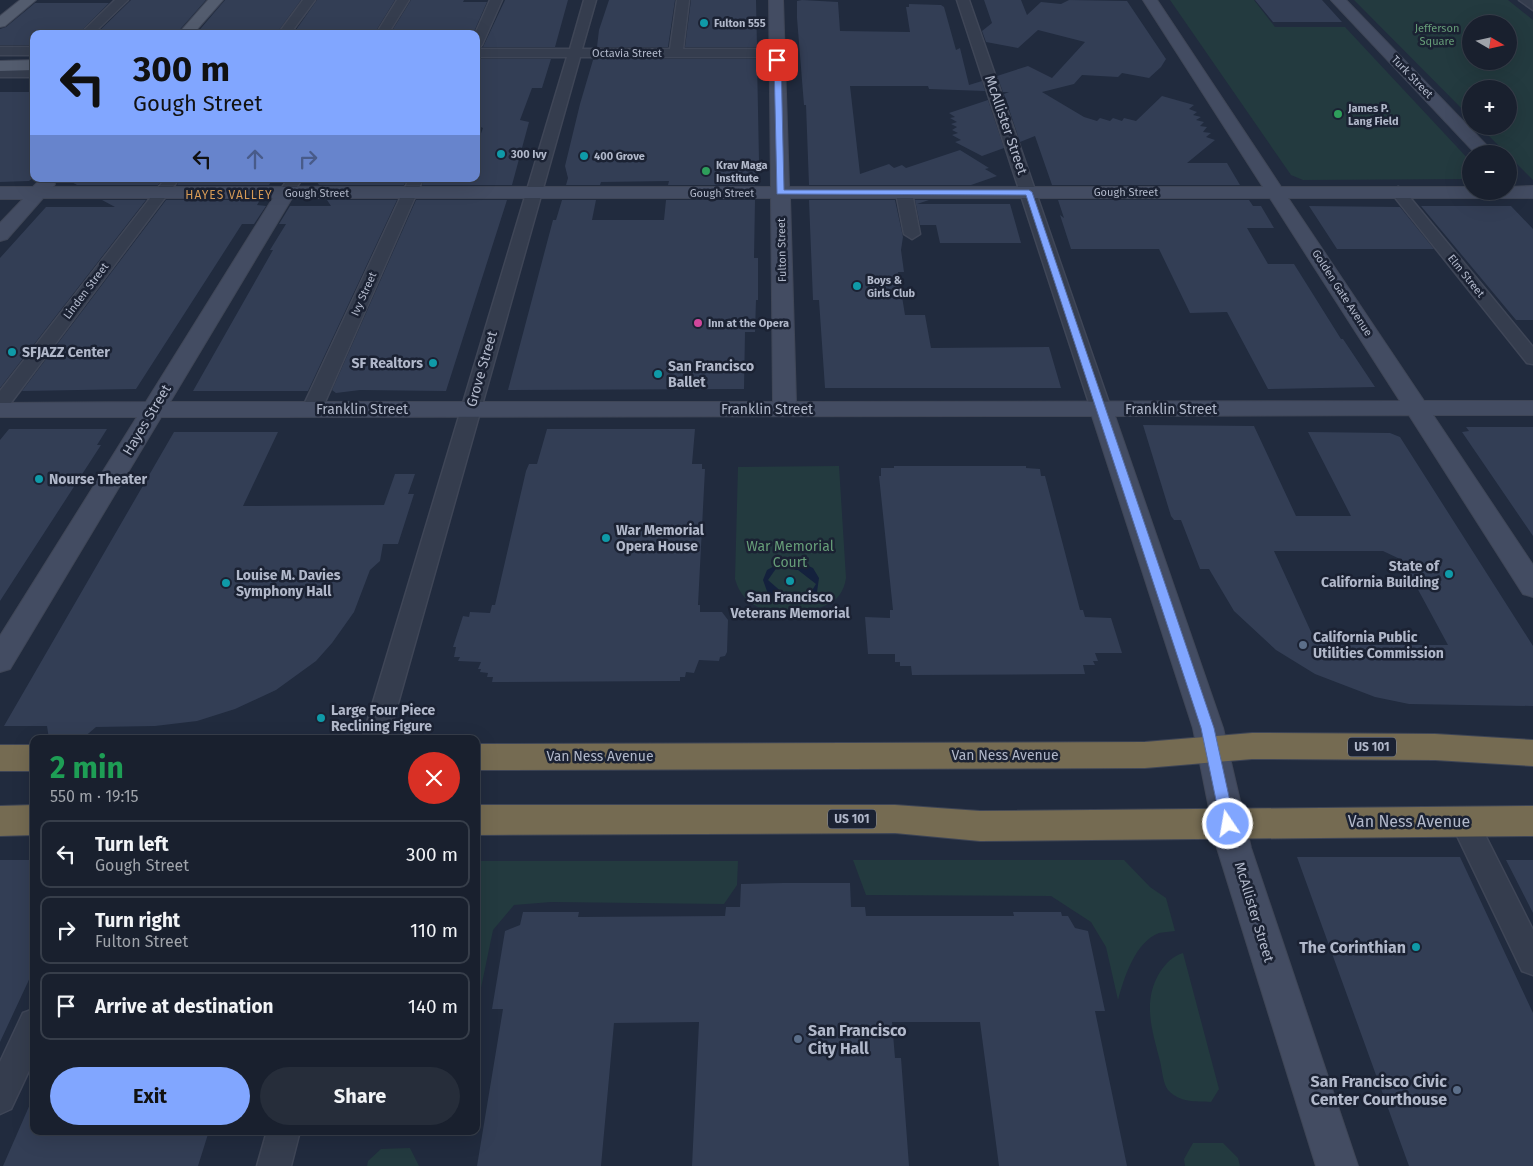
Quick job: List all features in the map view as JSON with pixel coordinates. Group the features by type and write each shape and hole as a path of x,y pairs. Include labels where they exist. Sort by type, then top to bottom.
{"highway":[{"name":"Van Ness Avenue","path":"480,756 1145,755 1252,746 1435,748 1533,753"},
{"path":"0,758 30,758"},
{"name":"Van Ness Avenue","path":"480,820 895,819 980,826 1533,821"},
{"path":"0,820 30,820"}],"main road":[{"path":"0,23 29,0"},
{"path":"189,30 216,0"},
{"name":"Fulton Street","path":"776,0 785,409"},
{"name":"Golden Gate Avenue","path":"1150,0 1533,587"},
{"name":"Turk Street","path":"1338,0 1477,145"},
{"path":"0,58 30,58"},
{"path":"0,66 30,65"},
{"path":"0,234 48,182"},
{"path":"1517,184 1530,196"},
{"name":"Gough Street","path":"0,193 38,193 167,186 413,186 533,193 1398,192 1530,196"},
{"name":"Hayes Street","path":"0,661 290,186"},
{"name":"Franklin Street","path":"0,410 1533,408"},
{"name":"McAllister Street","path":"1101,409 1208,728 1228,824 1262,936 1337,1166"}],"street":[{"path":"90,30 122,0"},
{"path":"287,30 309,0"},
{"path":"384,30 403,0"},
{"path":"480,36 496,0"},
{"name":"Grove Street","path":"376,735 590,0"},
{"path":"676,53 683,0"},
{"name":"McAllister Street","path":"963,0 1101,409"},
{"path":"1525,0 1533,7"},
{"path":"0,51 30,51"},
{"name":"Octavia Street","path":"480,53 777,53"},
{"path":"0,73 30,73"},
{"name":"Linden Street","path":"0,404 167,186"},
{"name":"Ivy Street","path":"312,410 413,186"},
{"name":"Elm Street","path":"1398,192 1533,359"},
{"path":"904,193 912,234"},
{"path":"1464,821 1529,953"},
{"path":"0,1098 30,1033"},
{"path":"274,1166 283,1135"}],"green space":[{"path":"1170,0 1254,0 1275,27 1345,27 1462,152 1462,179 1303,180 1291,175"},
{"name":"Jefferson Square","path":"1354,0 1508,0 1533,20 1533,180 1517,164 1517,145 1498,145 1488,135 1517,135 1517,80 1462,80 1462,109"},
{"name":"War Memorial Court","path":"839,466 846,578 842,591 835,600 825,606 813,609 762,609 752,604 742,594 735,579 738,467"},
{"path":"853,860 1124,860 1150,887 1166,898 1175,931 1159,933 1143,944 1132,962 1118,1000 1106,947 1091,922 1051,896 866,895"},
{"path":"480,861 738,861 737,885 724,904 551,902 514,905 493,930 480,993"},
{"path":"1183,953 1219,1089 1211,1102 1183,1099 1168,1090 1152,1027 1150,1005 1155,983 1167,963"},
{"path":"1193,1143 1223,1143 1238,1158 1240,1166 1185,1166 1184,1159"},
{"path":"410,1148 419,1166 367,1166 368,1161 381,1149"}],"water":[{"path":"780,563 768,580 784,594 788,594 780,601 768,594 763,580 767,570"},
{"path":"802,563 813,568 819,578 817,592 806,600 816,584 798,570 794,570"}],"building":[{"path":"131,0 206,0 180,30 100,30"},
{"path":"225,0 301,0 279,30 199,30"},
{"path":"317,0 395,0 376,30 296,30"},
{"path":"411,0 487,2 475,30 392,30"},
{"path":"505,0 568,0 555,47 483,47"},
{"path":"609,0 675,0 668,47 597,47 599,30"},
{"path":"691,0 756,0 757,47 685,47"},
{"path":"984,0 1021,0 1027,15 1041,2 1061,4 1069,0 1127,1 1166,59 1161,67 1149,78 1122,73 1118,77 1082,75 1074,84 1042,92 1084,117 1097,121 1100,118 1110,121 1113,118 1122,121 1124,118 1136,121 1162,96 1194,105 1189,109 1197,112 1193,115 1201,117 1196,120 1204,122 1200,126 1207,127 1203,132 1211,133 1206,137 1215,140 1187,163 1227,163 1240,185 1052,185 1035,136 1020,142 1004,94 1009,92 1003,92 997,76 1028,66 1052,78 1085,42 1038,30 1018,48 986,42 982,31 992,23"},
{"path":"1255,0 1322,0 1342,22 1273,22"},
{"path":"797,1 838,2 840,31 910,32 906,7 909,7 909,4 941,5 944,7 956,50 960,48 969,85 982,81 985,91 929,89 928,86 850,86 860,174 889,164 894,168 902,165 906,168 960,150 989,168 985,169 997,176 971,185 809,185 806,105 804,105 797,18"},
{"path":"35,3 109,3 82,30 30,30 30,45 0,45 0,29 6,27"},
{"path":"481,59 551,59 542,88 532,88 520,120 529,122 512,185 422,185 424,182 480,182 480,136 483,128 480,127"},
{"path":"757,59 759,161 757,161 755,185 668,185 669,181 601,182 600,185 566,185 568,178 565,166 580,104 593,60"},
{"path":"0,92 30,92 30,180 0,182"},
{"path":"988,100 1004,148 982,156 955,142 961,140 952,135 958,133 952,130 957,127 951,124 957,122 950,118 955,117 949,113"},
{"path":"72,182 160,182 158,185 77,185"},
{"path":"179,182 271,182 269,185 177,185"},
{"path":"317,182 406,182 404,185 319,185"},
{"path":"102,200 146,200 0,388 0,258 46,207 115,207"},
{"path":"166,200 260,200 257,205 266,206 254,224 242,224 136,389 22,391"},
{"path":"327,200 397,200 308,391 193,391 273,250 270,250 286,224 279,224 290,206 331,206"},
{"path":"416,200 507,200 446,391 360,390 336,393 332,390"},
{"path":"562,200 596,200 592,220 664,220 666,200 755,200 754,258 758,258 758,300 756,300 755,332 745,332 744,389 508,390 553,220 556,220"},
{"path":"809,200 895,200 903,237 901,250 904,272 898,272 905,315 925,315 931,348 1049,347 1061,388 825,388 819,300 813,300"},
{"path":"915,200 929,200 917,204 1010,204 1021,243 940,243 936,225 920,225"},
{"path":"1058,200 1249,200 1253,206 1261,206 1274,228 1247,228 1268,264 1294,264 1341,339 1343,339 1375,387 1268,389 1227,312 1190,313 1159,249 1071,249 1060,215 1064,218"},
{"path":"1309,206 1400,207 1434,249 1337,249"},
{"path":"1421,206 1511,206 1533,229 1533,320 1516,320"},
{"name":"State of California Building","path":"1143,425 1254,426 1296,516 1351,516 1308,432 1390,433 1400,437 1533,646 1533,706 1409,704 1375,697 1315,674 1276,650 1234,611 1209,569 1200,569 1181,520 1174,520 1171,516","holes":["1274,551 1383,551 1402,560 1448,645 1330,645 1312,634"]},
{"path":"1466,427 1533,427 1533,536 1462,432 1469,431"},
{"name":"Nourse Theater","path":"9,429 107,429 97,445 101,445 0,601 0,440"},
{"name":"War Memorial Opera House","path":"547,429 695,429 692,464 702,464 702,469 705,469 698,605 700,605 700,612 722,612 728,620 727,652 725,656 720,657 719,661 699,660 694,673 686,672 685,677 680,677 680,681 492,682 493,677 487,677 488,673 480,672 481,669 478,669 481,662 458,661 460,657 454,657 456,647 453,647 463,616 469,617 470,612 490,613 492,605 495,605 526,471 529,464 537,464"},
{"name":"Louise M. Davies Symphony Hall","path":"174,432 278,432 243,506 384,505 395,474 415,474 408,494 414,494 398,544 383,544 380,561 370,570 354,612 332,643 316,661 276,690 235,709 197,721 155,726 96,727 87,735 48,735 47,726 4,726"},
{"path":"894,466 1026,466 1026,468 1040,469 1041,476 1045,476 1080,610 1083,610 1085,617 1111,618 1122,653 1095,653 1098,661 1093,661 1095,665 1083,665 1085,674 912,675 911,666 900,666 900,662 895,662 895,654 868,654 865,617 890,618 890,610 893,610 879,476 881,476 881,468 894,468"},
{"path":"1297,857 1460,857 1533,1013 1533,1166 1409,1166"},
{"path":"0,860 30,860 30,978 0,1042"},
{"path":"1506,860 1533,860 1533,913"},
{"name":"San Francisco City Hall","path":"850,883 851,907 865,907 866,916 1014,916 1013,912 1061,912 1062,916 1068,916 1075,928 1088,931 1105,1011 1095,1011 1127,1166 999,1166 980,1022 892,1022 895,1058 901,1058 909,1166 692,1166 699,1022 614,1023 601,1166 477,1166 503,1009 492,1009 505,931 520,925 523,912 579,912 578,917 725,916 726,907 740,907 741,884"},
{"path":"30,1104 30,1135 208,1135 198,1166 3,1166"}],"place":[{"name":"Fulton 555","path":"704,23"},
{"name":"James P. Lang Field","path":"1338,114"},
{"name":"300 Ivy","path":"501,154"},
{"name":"400 Grove","path":"584,156"},
{"name":"Krav Maga Institute","path":"706,171"},
{"name":"Boys & Girls Club","path":"857,286"},
{"name":"Inn at the Opera","path":"698,323"},
{"name":"SFJAZZ Center","path":"12,352"},
{"name":"SF Realtors","path":"433,363"},
{"name":"San Francisco Ballet","path":"658,374"},
{"name":"Nourse Theater","path":"39,479"},
{"name":"War Memorial Opera House","path":"606,538"},
{"name":"State of California Building","path":"1449,574"},
{"name":"San Francisco Veterans Memorial","path":"790,581"},
{"name":"Louise M. Davies Symphony Hall","path":"226,583"},
{"name":"California Public Utilities Commission","path":"1303,645"},
{"name":"Large Four Piece Reclining Figure","path":"321,718"},
{"name":"The Corinthian","path":"1416,947"},
{"name":"San Francisco City Hall","path":"798,1039"},
{"name":"San Francisco Civic Center Courthouse","path":"1457,1090"}],"district":[{"name":"HAYES VALLEY","path":"229,195"}],"route":[{"path":"777,60 780,193 1029,192 1208,728 1228,824"}]}
